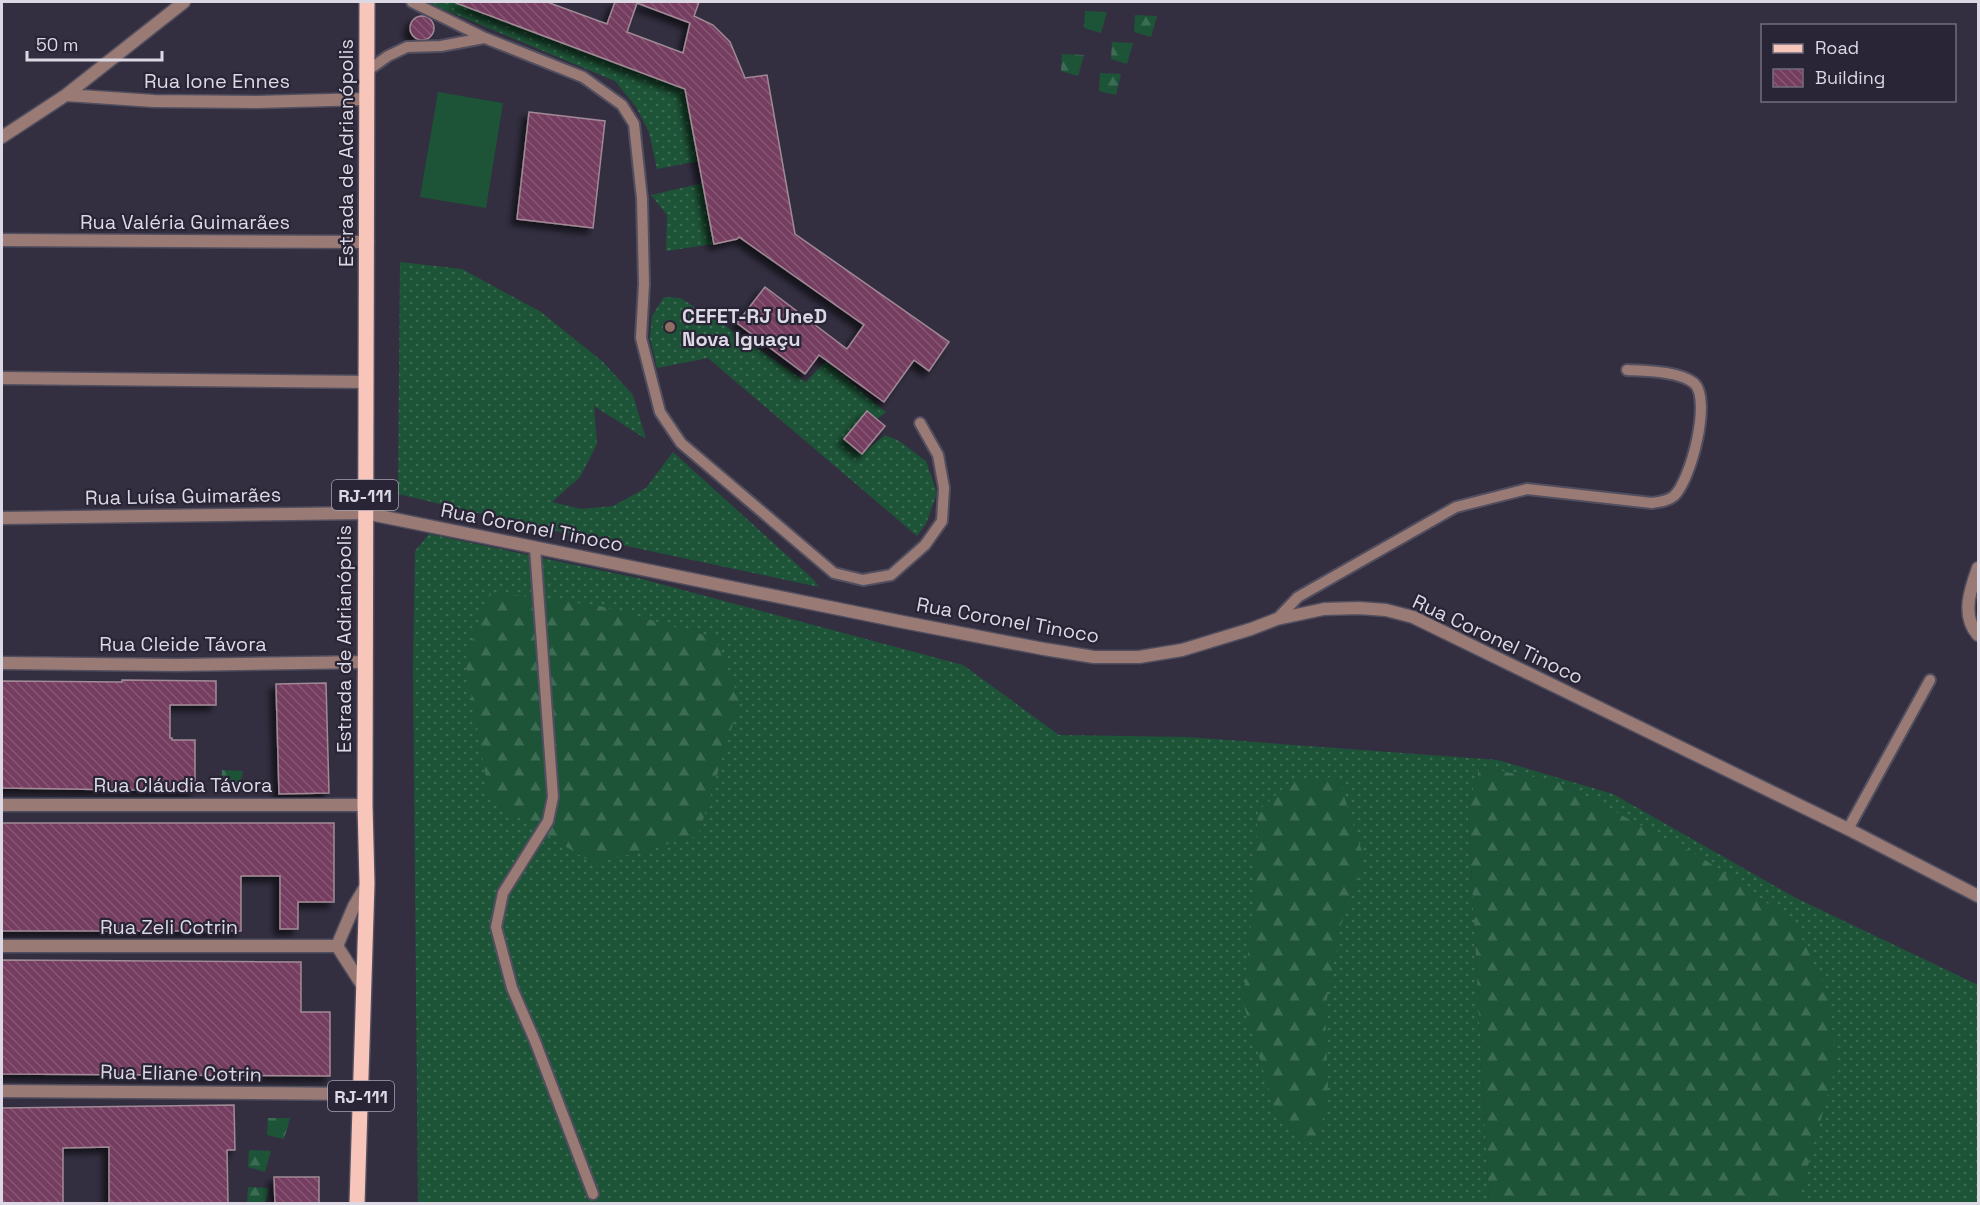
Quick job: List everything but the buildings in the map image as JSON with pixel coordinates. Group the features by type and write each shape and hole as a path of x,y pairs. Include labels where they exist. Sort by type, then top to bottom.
{"main road":[{"name":"Estrada de Adrianópolis","path":"357,1203 367,884 365,434 368,243 367,2"}],"street":[{"path":"2,137 66,95 184,2"},
{"name":"Rua Ione Ennes","path":"66,95 166,101 257,102 368,99"},
{"name":"Rua Valéria Guimarães","path":"2,240 368,243"},
{"path":"2,378 367,382"},
{"name":"Rua Coronel Tinoco","path":"365,513 903,622 1094,657 1139,657 1182,650 1276,619 1324,609 1386,610 1413,617 1848,829 1978,896"},
{"name":"Rua Luísa Guimarães","path":"2,518 365,513"},
{"path":"1978,568 1967,611 1971,627 1978,635"},
{"name":"Rua Cleide Távora","path":"2,663 177,665 365,662"},
{"name":"Rua Cláudia Távora","path":"2,805 365,805"},
{"path":"364,988 337,946 354,906 367,884"},
{"name":"Rua Zeli Cotrin","path":"2,946 337,946"},
{"name":"Rua Eliane Cotrin","path":"2,1091 361,1094"}],"lane":[{"path":"412,2 485,38 583,77 622,105 634,124 642,210 645,284 641,338 660,412 681,442 834,573 863,580 891,575 925,545 942,521 944,488 938,455 920,423"},
{"path":"367,72 387,56 407,47 441,46 485,38"},
{"path":"1276,619 1298,597 1456,507 1527,489 1652,503 1668,500 1675,495 1691,464 1699,436 1700,396 1697,387 1684,376 1627,370"},
{"path":"535,548 553,797 548,821 503,893 496,927 512,988 535,1041 593,1194"},
{"path":"1848,829 1930,680"}],"green space":[{"path":"426,2 453,2 685,85 699,161 657,169 649,132 636,107 615,81"},
{"path":"1085,11 1107,12 1101,33 1084,28"},
{"path":"1135,15 1157,16 1151,37 1134,32"},
{"path":"1112,42 1133,43 1127,64 1111,59"},
{"path":"1062,54 1084,55 1078,76 1061,71"},
{"path":"1100,73 1121,74 1116,95 1099,91"},
{"path":"438,92 503,103 486,208 420,197"},
{"path":"703,183 714,244 666,251 667,215 651,195"},
{"path":"400,262 462,269 541,312 603,362 633,395 646,439 594,406 597,444 580,477 552,502 581,509 613,506 646,488 673,452 813,579 819,587 537,527 398,494"},
{"path":"664,297 680,298 727,327 806,382 826,361 886,412 877,419 868,412 845,440 862,454 885,435 899,441 926,461 937,493 926,524 917,536 708,358 657,368 650,338 652,316"},
{"path":"429,534 642,579 963,665 1059,735 1187,737 1498,760 1613,794 1796,898 1978,985 1978,1203 1799,1203 1795,923 1703,859 1559,782 1480,767 1468,808 1489,1203 418,1203 413,666 415,551"},
{"path":"490,592 600,606 715,638 740,701 698,836 594,864 490,800 465,660"},
{"path":"1480,767 1559,782 1704,859 1795,923 1827,992 1837,1061 1799,1203 1489,1203 1468,808"},
{"path":"222,770 243,771 238,792 221,788"},
{"path":"1338,777 1364,858 1341,924 1325,1009 1328,1089 1318,1148 1277,1117 1243,1002 1252,915 1258,811 1294,779"},
{"path":"268,1118 290,1118 284,1139 267,1135"},
{"path":"249,1150 271,1151 265,1172 248,1167"},
{"path":"248,1187 269,1188 265,1203 247,1203"}],"place":[{"name":"CEFET-RJ UneD Nova Iguaçu","path":"670,327"}]}
